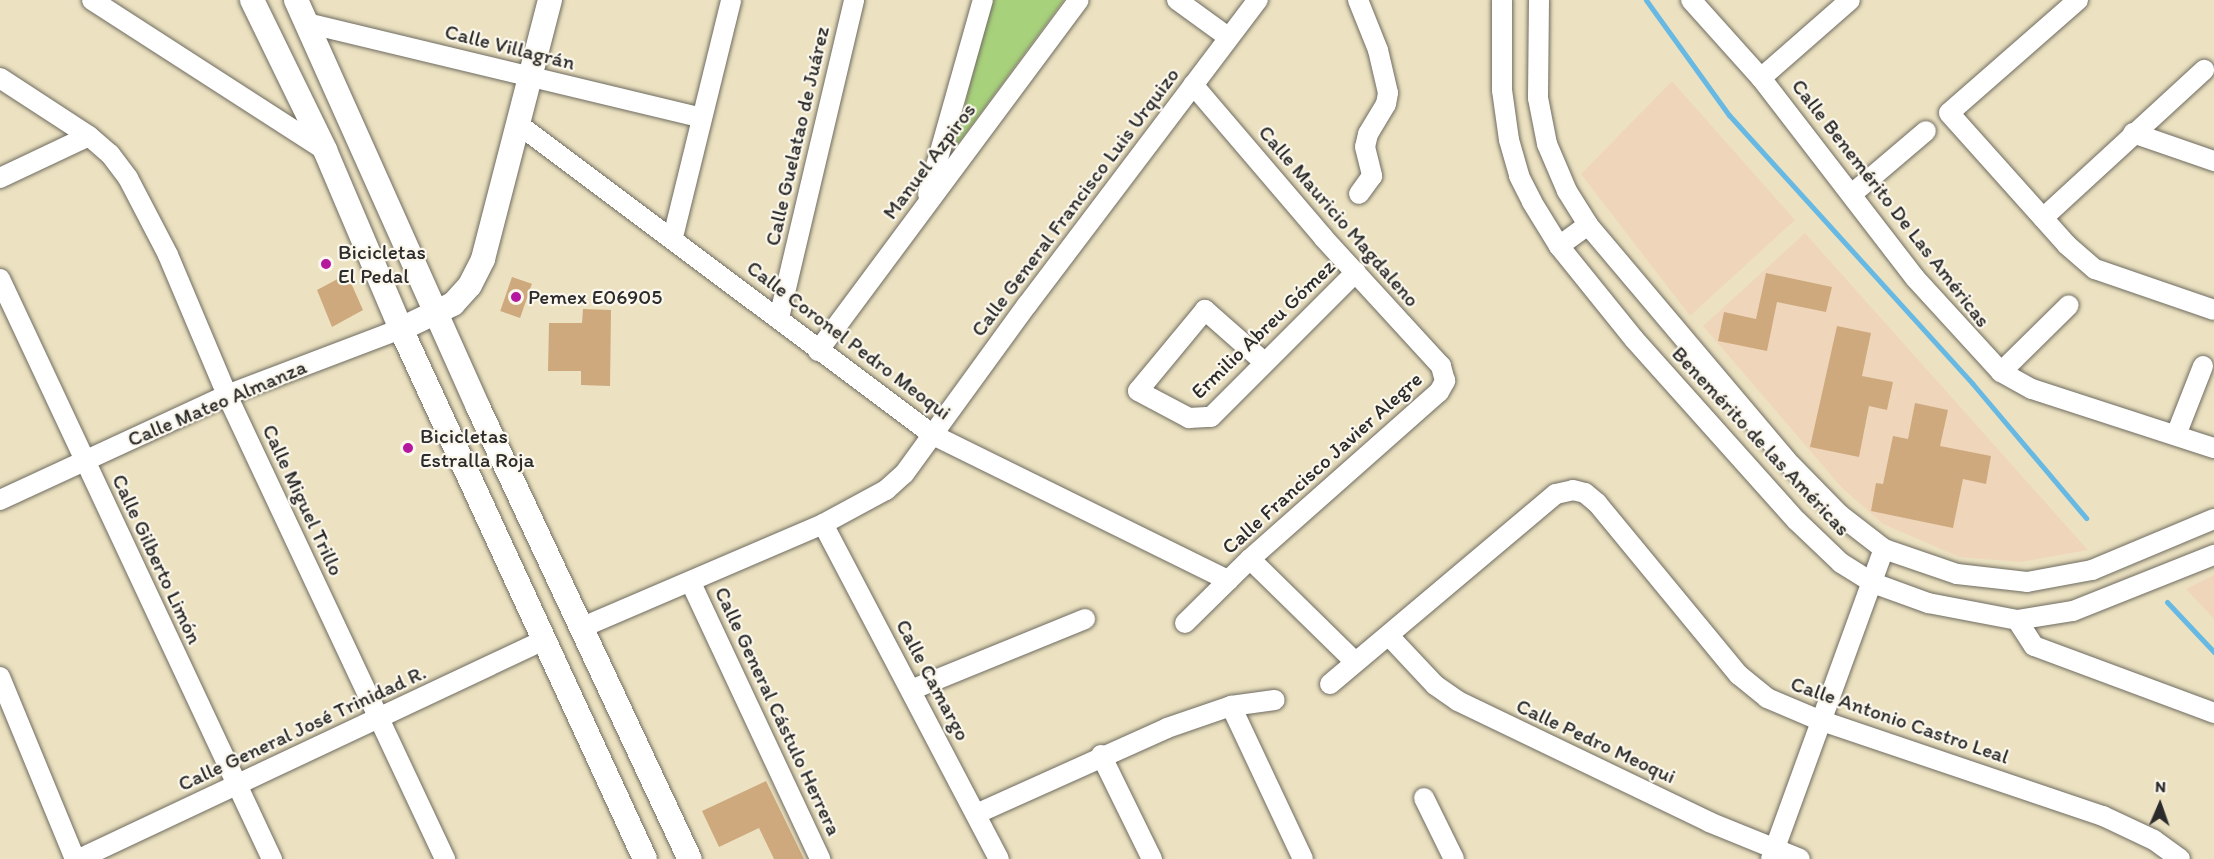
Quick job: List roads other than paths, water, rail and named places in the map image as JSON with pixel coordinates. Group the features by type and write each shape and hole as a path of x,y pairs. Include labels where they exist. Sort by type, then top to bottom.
{"main road":[{"path":"252,0 325,150 401,329 645,859"},
{"path":"296,0 438,314 690,859"},
{"path":"438,314 470,285 492,238 550,0"},
{"name":"Calle Mateo Almanza","path":"401,329 438,314"}],"street":[{"path":"92,0 325,150"},
{"name":"Calle Guelatao de Juárez","path":"779,318 854,0"},
{"path":"925,206 983,0"},
{"name":"Manuel Azpiros","path":"818,351 1079,0"},
{"path":"1177,0 1228,37"},
{"name":"Calle General Francisco Luis Urquizo","path":"933,435 1228,37 1258,0"},
{"path":"1358,0 1378,50 1388,93 1386,104 1368,134 1365,147 1372,176 1359,194"},
{"name":"Benemérito de las Américas","path":"1502,0 1503,90 1509,140 1519,176 1559,246 1634,339 1797,521 1841,563 1873,583 1928,603 2017,620 2073,611 2214,555"},
{"name":"Benemérito de las Américas","path":"1539,0 1538,98 1547,144 1567,191 1588,225 1791,465 1840,515 1884,549 1957,574 2037,581 2092,570 2214,519"},
{"name":"Calle Benemérito De Las Américas","path":"1691,0 1761,78 1915,278 2001,372 2032,389 2214,447"},
{"path":"1761,78 1850,0"},
{"path":"2078,0 1950,113 2043,218 2095,269 2214,310"},
{"path":"673,237 727,1"},
{"name":"Calle Villagrán","path":"307,23 702,118"},
{"path":"2043,218 2204,69"},
{"name":"Calle Miguel Trillo","path":"0,78 89,136 110,154 138,197 168,255 227,395 445,859"},
{"name":"Calle Mauricio Magdaleno","path":"1193,85 1441,366 1445,381"},
{"name":"Calle Coronel Pedro Meoqui","path":"518,124 673,237 779,318 818,351 933,435 1228,580"},
{"path":"1852,194 1926,131"},
{"path":"2133,133 2214,161"},
{"path":"0,178 89,136"},
{"path":"1559,246 1588,225"},
{"name":"Ermilio Abreu Gómez","path":"1264,362 1205,310 1138,390 1189,418 1206,420 1356,272"},
{"name":"Calle Gilberto Limón","path":"0,279 272,859"},
{"path":"2001,372 2069,305"},
{"name":"Calle Mateo Almanza","path":"0,500 227,395 401,329"},
{"path":"2176,435 2203,366"},
{"name":"Calle Francisco Javier Alegre","path":"1185,623 1250,559 1439,392 1445,381"},
{"path":"583,627 691,583 823,524 886,490 904,474 933,435"},
{"name":"Calle Antonio Castro Leal","path":"1390,637 1556,494 1573,490 1586,493 1597,503 1739,675 1767,698 1819,720 2103,816 2154,840 2180,859"},
{"name":"Calle Camargo","path":"823,524 999,859"},
{"path":"1772,855 1819,720 1884,549"},
{"path":"1250,559 1355,662"},
{"name":"Calle General Cástulo Herrera","path":"691,583 820,859"},
{"path":"911,690 1085,619"},
{"path":"2017,620 2034,646 2214,713"},
{"path":"1330,684 1355,662 1390,637"},
{"name":"Calle Pedro Meoqui","path":"1390,637 1435,685 1458,701 1772,855 1800,859"},
{"name":"Calle General José Trinidad R.","path":"77,859 380,720 544,640"},
{"path":"0,677 77,859"},
{"path":"976,814 1101,755 1231,706 1275,700"},
{"path":"1231,706 1303,859"},
{"path":"1101,755 1152,859"},
{"path":"1424,798 1454,859"}],"waterway":[{"path":"1646,0 1729,115 1972,383 2086,518"},
{"path":"2167,602 2214,652"}],"place":[{"name":"Bicicletas El Pedal","path":"326,264"},
{"name":"Pemex E06905","path":"516,297"},
{"name":"Bicicletas Estralla Roja","path":"408,448"}]}
